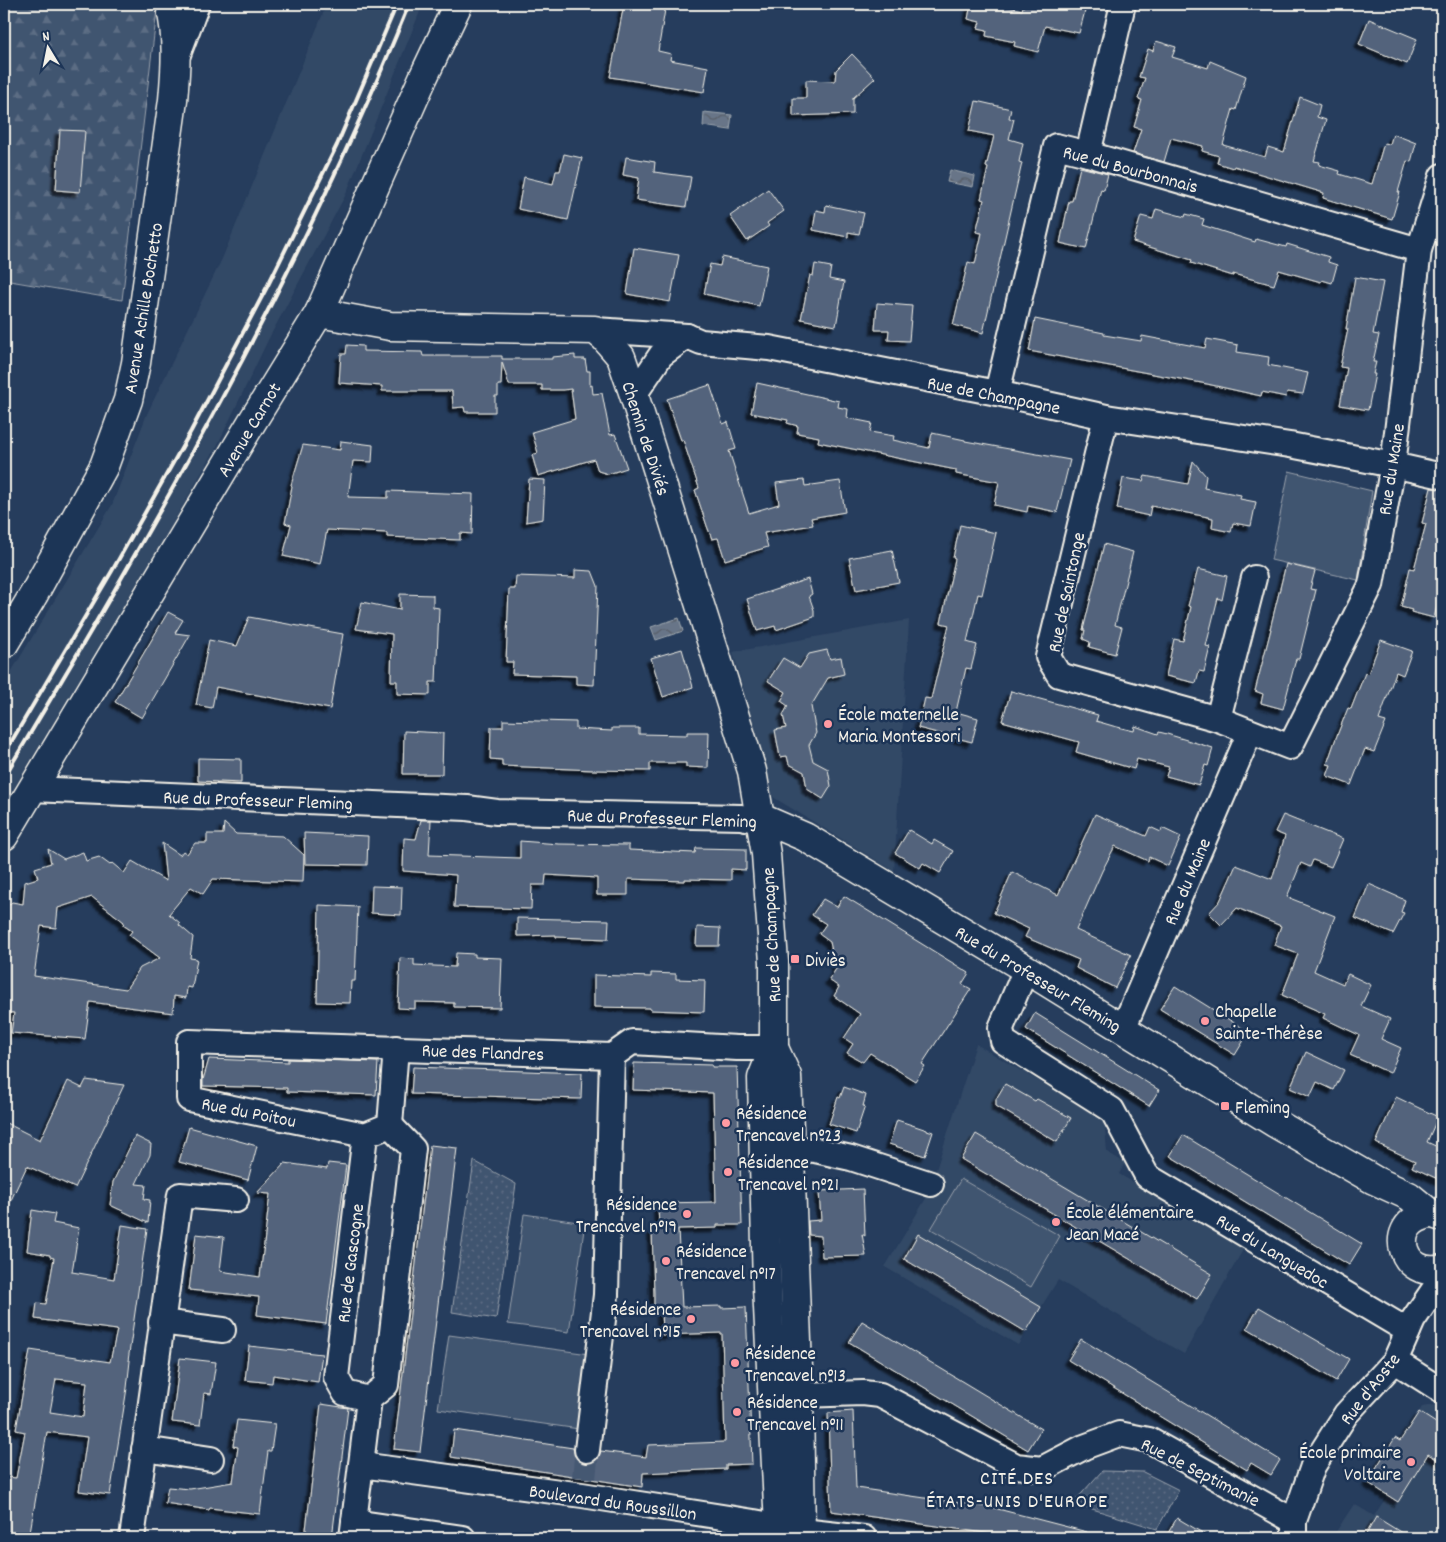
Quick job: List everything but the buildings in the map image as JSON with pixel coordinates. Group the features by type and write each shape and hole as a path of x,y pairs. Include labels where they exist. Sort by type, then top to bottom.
{"street":[{"name":"Avenue Achille Bochetto","path":"4,644 34,594 104,466 128,400 136,364 173,100 176,57 174,19 170,4"},
{"path":"176,57 198,4"},
{"name":"Avenue Carnot","path":"4,836 319,313 423,78 458,4"},
{"path":"1088,154 1123,4"},
{"name":"Rue du Bourbonnais","path":"997,393 1056,146 1419,250"},
{"name":"Rue du Maine","path":"1290,748 1371,584 1393,465 1419,250 1442,176"},
{"path":"319,313 390,326 595,330"},
{"name":"Rue de Champagne","path":"595,330 687,336 701,342 770,348 997,393 1106,417 1290,445 1442,476"},
{"name":"Chemin de Diviés","path":"595,330 621,357 634,395 752,770 760,822"},
{"path":"634,395 661,355 687,336"},
{"name":"Rue de Saintonge","path":"1106,417 1048,657 1059,676 1218,719 1290,748"},
{"path":"1218,719 1254,578"},
{"name":"Rue du Maine","path":"1123,1029 1250,732"},
{"name":"Rue du Professeur Fleming","path":"32,790 457,808 497,812 741,818 760,822 768,821 805,837 1026,969 1275,1123 1374,1180 1409,1196 1436,1215"},
{"name":"Rue de Champagne","path":"760,822 766,854 774,962 774,1048"},
{"name":"Rue du Languedoc","path":"1026,969 1001,1028 1003,1042 1112,1110 1147,1176 1411,1325"},
{"name":"Rue des Flandres","path":"189,1042 612,1056"},
{"name":"Rue du Poitou","path":"189,1042 189,1099 365,1135"},
{"path":"587,1450 606,1295 612,1056 632,1042 737,1048 774,1048"},
{"path":"396,1048 390,1124 413,1149 386,1385 369,1398 353,1530 463,1538"},
{"path":"774,1048 787,1076 800,1396 790,1533"},
{"path":"774,1048 762,1078 767,1287 790,1533"},
{"path":"365,1135 390,1124"},
{"name":"Rue de Gascogne","path":"365,1135 336,1377 346,1393 369,1398"},
{"path":"789,1148 815,1150 850,1158 931,1184"},
{"name":"Rue du Professeur Fleming","path":"1374,1180 1393,1206 1404,1232 1403,1247 1408,1259 1415,1266"},
{"path":"132,1538 180,1195 236,1200"},
{"path":"1404,1232 1414,1219 1436,1215"},
{"path":"1415,1266 1432,1271 1442,1268"},
{"name":"Rue d'Aoste","path":"1411,1325 1421,1282 1415,1266"},
{"name":"Rue d'Aoste","path":"1294,1529 1313,1466 1346,1414 1395,1361 1411,1325 1439,1282 1442,1274"},
{"path":"161,1322 223,1330"},
{"path":"1395,1361 1442,1391"},
{"name":"Rue de Septimanie","path":"800,1396 864,1393 880,1395 1016,1466 1042,1469 1084,1447 1118,1434 1149,1440 1294,1529"},
{"path":"144,1449 211,1459"},
{"name":"Boulevard du Roussillon","path":"361,1465 583,1487 790,1533 864,1538"}],"shaded area":[{"path":"327,4 423,4 346,194 268,340 217,446 156,552 4,804 4,684 112,505 147,414 222,259"},
{"name":"École maternelle Maria Montessori","path":"909,620 894,871 773,797 733,652"},
{"name":"École élémentaire Jean Macé","path":"976,1044 1101,1118 1105,1129 1107,1152 1125,1163 1119,1174 1244,1248 1184,1354 1058,1280 1018,1345 885,1267 928,1195"},
{"name":"École primaire Voltaire","path":"1439,1404 1442,1406 1442,1538 1332,1538 1354,1504 1374,1516 1387,1496 1366,1482 1395,1439 1400,1441 1422,1407"}],"green space":[{"path":"4,4 155,4 157,10 122,300 4,280"},
{"path":"1289,471 1372,491 1358,580 1271,560"},
{"path":"474,1161 516,1184 496,1319 452,1312"},
{"path":"961,1179 1060,1236 1031,1287 931,1229"},
{"path":"524,1214 585,1223 569,1332 508,1324"},
{"path":"449,1335 589,1354 579,1429 438,1409"},
{"path":"1102,1471 1143,1472 1179,1490 1157,1529 1073,1503"}],"water":[{"path":"704,112 732,115 730,130 703,126"},
{"path":"950,170 975,176 973,187 947,182"},
{"path":"679,618 683,631 656,640 651,627"}],"tunnel":[{"path":"584,1478 587,1450"}],"railway":[{"path":"4,754 112,571 191,431 267,287 337,145 397,4"},
{"path":"4,777 169,494 273,302 321,204 409,4"}],"place":[{"name":"École maternelle Maria Montessori","path":"828,724"},
{"name":"Diviès","path":"795,959"},
{"name":"Chapelle Sainte-Thérèse","path":"1205,1021"},
{"name":"Fleming","path":"1225,1106"},
{"name":"Résidence Trencavel n°23","path":"726,1123"},
{"name":"Résidence Trencavel n°21","path":"728,1172"},
{"name":"Résidence Trencavel n°19","path":"687,1214"},
{"name":"École élémentaire Jean Macé","path":"1056,1222"},
{"name":"Résidence Trencavel n°17","path":"666,1261"},
{"name":"Résidence Trencavel n°15","path":"691,1319"},
{"name":"Résidence Trencavel n°13","path":"735,1363"},
{"name":"Résidence Trencavel n°11","path":"737,1412"},
{"name":"École primaire Voltaire","path":"1411,1462"}],"district":[{"name":"CITÉ DES ÉTATS-UNIS D'EUROPE","path":"1017,1488"}]}
